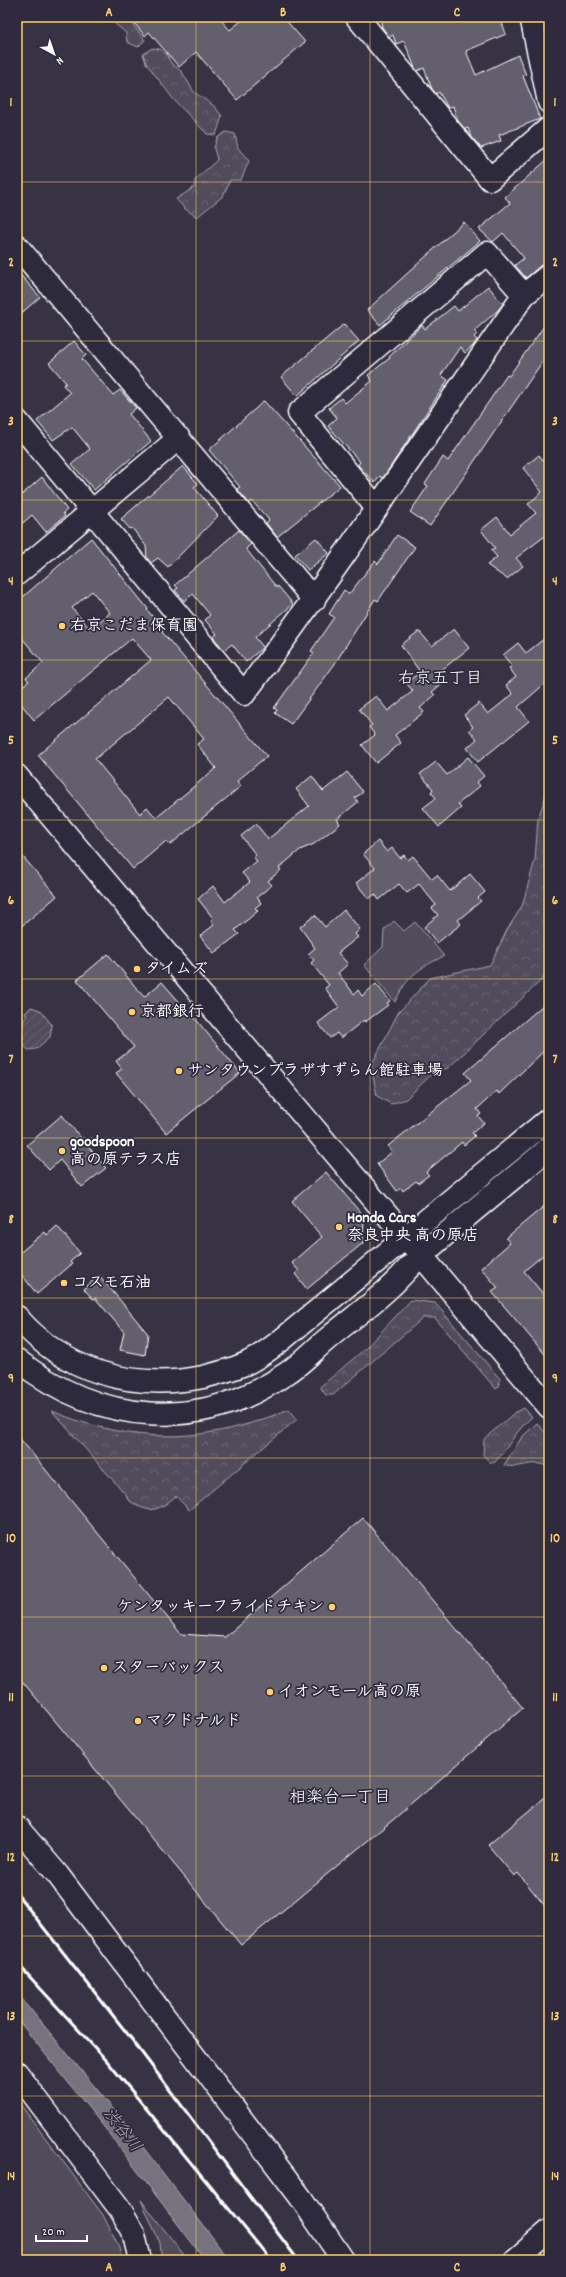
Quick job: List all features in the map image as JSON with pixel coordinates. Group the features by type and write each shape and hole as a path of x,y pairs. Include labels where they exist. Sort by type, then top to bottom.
{"street":[{"path":"357,17 490,179 549,128"},
{"path":"531,17 549,102"},
{"path":"17,246 314,600"},
{"path":"376,507 298,413 487,253 524,295"},
{"path":"17,421 244,694 314,600 376,507 524,295 549,275"},
{"path":"17,574 179,438"},
{"path":"17,776 549,1407"},
{"path":"17,1317 39,1339 60,1354 85,1368 103,1374 141,1382 171,1382 197,1378 234,1368 266,1352 407,1238 549,1119"},
{"path":"17,1360 52,1385 76,1396 115,1409 162,1414 208,1408 257,1391 296,1367 390,1287 421,1256 549,1148"},
{"path":"17,1827 58,1875 292,2186 343,2260"},
{"path":"17,2073 120,2209 133,2231 140,2260"},
{"path":"515,2260 549,2231"}],"green space":[{"path":"107,17 127,17 145,40 138,47 127,42 126,33"},
{"path":"152,48 160,49 167,55 171,63 182,72 194,92 214,106 222,116 216,135 207,134 174,100 146,63 143,54"},
{"path":"226,132 235,134 238,148 249,161 241,180 230,180 223,196 197,217 184,208 176,199 195,187 195,180 217,160 214,148 217,138"},
{"path":"549,786 549,973 448,1068 435,1071 406,1099 391,1104 377,1096 371,1066 398,1013 430,978 490,965 507,930 522,906 535,860 538,819"},
{"path":"394,921 404,931 415,922 444,956 427,965 409,979 395,1002 364,965 383,947 384,930"},
{"path":"31,1007 40,1010 52,1025 50,1037 36,1049 28,1050 21,1042 24,1039 21,1034 24,1019 27,1016 25,1013"},
{"path":"411,1300 435,1303 500,1379 499,1386 496,1389 435,1318 423,1318 333,1395 326,1395 320,1387 366,1348"},
{"path":"524,1408 532,1417 521,1427 495,1462 491,1463 483,1455 484,1439 514,1413"},
{"path":"289,1409 297,1419 189,1510 176,1496 153,1510 141,1508 127,1499 127,1496 52,1411 82,1422 112,1430 141,1435 170,1436 200,1434 229,1429 259,1421"},
{"path":"537,1423 549,1437 549,1468 538,1464 515,1466 504,1465 522,1437"},
{"path":"17,2100 103,2215 119,2247 122,2260 17,2260"},
{"path":"141,2200 188,2260 162,2260 160,2243"}],"water":[{"name":"渋谷川","path":"17,1993 119,2116 230,2260 205,2260 104,2127 17,2019"}],"building":[{"path":"129,17 218,17 230,30 246,17 283,17 305,42 237,100 196,52 179,67 149,32 145,36"},
{"path":"380,17 500,17 506,34 466,51 476,75 518,55 526,75 523,76 540,119 499,135 501,141 481,148 471,136 468,128 465,129 458,121 453,106 448,108 439,92 436,94 432,89 424,68 417,71 404,41 396,44 393,35 389,37 382,27"},
{"path":"549,158 549,262 541,265 526,278 515,265 524,258 503,233 493,242 479,229 510,203 505,197"},
{"path":"464,222 480,241 380,325 367,310"},
{"path":"17,271 40,297 17,317"},
{"path":"488,286 503,304 474,331 477,334 474,337 477,340 473,346 465,353 460,347 441,375 448,380 383,478 380,476 375,483 358,465 360,462 328,426 337,418 329,408 341,398 345,403 372,381 368,375 390,358 389,357 422,325 425,329 454,306 458,311"},
{"path":"549,319 549,352 430,526 410,512 428,486 425,484 443,457 448,461 507,375 509,376"},
{"path":"344,324 359,341 297,396 281,377"},
{"path":"74,341 86,355 82,359 113,395 120,390 136,408 129,414 151,441 94,490 72,464 90,449 72,427 53,440 37,421 70,393 63,385 66,383 49,363"},
{"path":"264,401 340,486 277,537 266,523 269,520 252,501 249,503 237,489 240,487 209,450"},
{"path":"539,455 549,468 549,533 516,558 523,566 507,579 487,565 497,557 491,550 495,548 481,530 497,517 510,534 536,513 528,504 542,492 523,468"},
{"path":"183,466 198,484 194,487 218,516 168,567 158,558 151,563 147,558 146,546 132,528 130,529 121,519"},
{"path":"42,477 67,510 63,513 65,516 46,532 32,515 17,528 17,499"},
{"path":"239,530 251,544 246,549 277,588 278,586 293,604 255,637 263,647 246,662 232,644 224,650 213,637 217,634 205,620 210,615 193,594 184,601 175,590 178,588 175,585"},
{"path":"397,535 415,547 378,601 375,599 334,665 291,724 275,713 277,710 274,708 314,653 311,651 334,617 329,614 344,590 349,594 375,561 378,564"},
{"path":"91,538 164,630 162,632 267,756 237,781 241,786 170,845 166,841 133,869 38,755 151,660 132,638 34,720 17,699 17,690 29,681 26,678 43,663 17,632 17,602","holes":["92,591 110,613 90,629 72,608","169,697 204,739 197,744 216,768 156,818 147,807 140,814 95,759"]},
{"path":"316,538 329,553 308,570 295,555"},
{"path":"454,629 469,648 439,672 446,680 432,692 435,695 420,708 424,712 395,735 401,743 376,763 362,745 375,735 369,727 372,725 359,709 376,696 388,711 413,691 406,683 420,672 401,645 419,631 432,646"},
{"path":"549,635 549,680 518,707 529,721 478,762 467,748 477,739 469,730 473,727 464,715 479,703 488,714 513,694 506,685 516,677 509,668 512,666 503,655 518,643 526,653"},
{"path":"468,757 484,776 477,782 480,786 458,804 461,808 439,827 423,808 436,798 431,792 433,789 420,774 436,762 447,775"},
{"path":"347,772 363,792 355,798 358,802 337,819 340,824 314,844 300,850 279,868 281,870 268,881 272,885 257,897 261,903 255,908 258,911 235,930 239,934 214,953 200,936 214,925 211,920 213,918 198,899 213,886 225,902 250,882 242,873 257,861 253,857 256,855 241,836 256,824 268,839 309,806 296,789 312,776 323,791"},
{"path":"378,841 387,852 392,848 400,858 404,855 408,860 413,856 432,879 437,875 450,891 470,874 485,892 478,898 481,901 458,920 461,924 437,943 424,927 438,915 432,908 436,905 419,884 407,893 399,884 379,900 375,894 369,899 356,883 375,868 363,854"},
{"path":"17,850 57,896 17,930"},
{"path":"344,910 360,929 355,934 358,937 338,953 348,964 338,973 354,994 358,990 362,996 376,984 390,1001 387,1003 388,1005 365,1022 364,1020 341,1038 337,1033 330,1038 318,1023 339,1007 325,988 329,985 311,963 314,960 308,954 315,948 300,927 315,915 325,927"},
{"name":"サンタウンプラザすずらん館駐車場","path":"108,954 144,997 162,982 183,1006 184,1005 240,1073 166,1133 116,1073 122,1069 116,1061 134,1047 77,980"},
{"path":"549,1000 549,1046 499,1094 497,1091 477,1109 481,1114 478,1116 484,1123 472,1133 475,1136 464,1145 462,1142 426,1172 429,1175 418,1183 416,1181 403,1191 401,1188 397,1191 377,1164 392,1152 388,1146 471,1080 465,1073"},
{"name":"goodspoon 高の原テラス店","path":"62,1115 106,1168 82,1187 60,1160 49,1170 27,1145"},
{"name":"Honda Cars 奈良中央 高の原店","path":"326,1172 364,1217 363,1243 307,1289 295,1274 299,1271 292,1263 322,1237 292,1201"},
{"path":"549,1202 549,1250 524,1271 549,1301 549,1359 492,1292 498,1288 481,1268 510,1243 506,1238"},
{"path":"57,1226 80,1253 70,1262 72,1264 37,1294 17,1269 17,1255 45,1232 47,1235"},
{"path":"99,1275 148,1334 145,1355 120,1350 124,1332 95,1298 93,1299 84,1289"},
{"name":"イオンモール高の原","path":"17,1435 181,1634 225,1637 363,1518 523,1708 394,1819 241,1945 17,1675"},
{"path":"549,1795 549,1911 518,1873 514,1876 488,1845"}],"railway":[{"path":"17,1894 130,2037 298,2260"},
{"path":"17,1963 107,2061 271,2260"}],"place":[{"name":"右京こだま保育園","path":"62,626"},
{"name":"タイムズ","path":"137,969"},
{"name":"京都銀行","path":"132,1012"},
{"name":"サンタウンプラザすずらん館駐車場","path":"179,1071"},
{"name":"goodspoon 高の原テラス店","path":"62,1151"},
{"name":"Honda Cars 奈良中央 高の原店","path":"339,1227"},
{"name":"コスモ石油","path":"64,1283"},
{"name":"ケンタッキーフライドチキン","path":"332,1607"},
{"name":"スターバックス","path":"104,1668"},
{"name":"イオンモール高の原","path":"270,1692"},
{"name":"マクドナルド","path":"138,1721"}],"district":[{"name":"右京五丁目","path":"440,680"},
{"name":"相楽台一丁目","path":"340,1799"}]}
